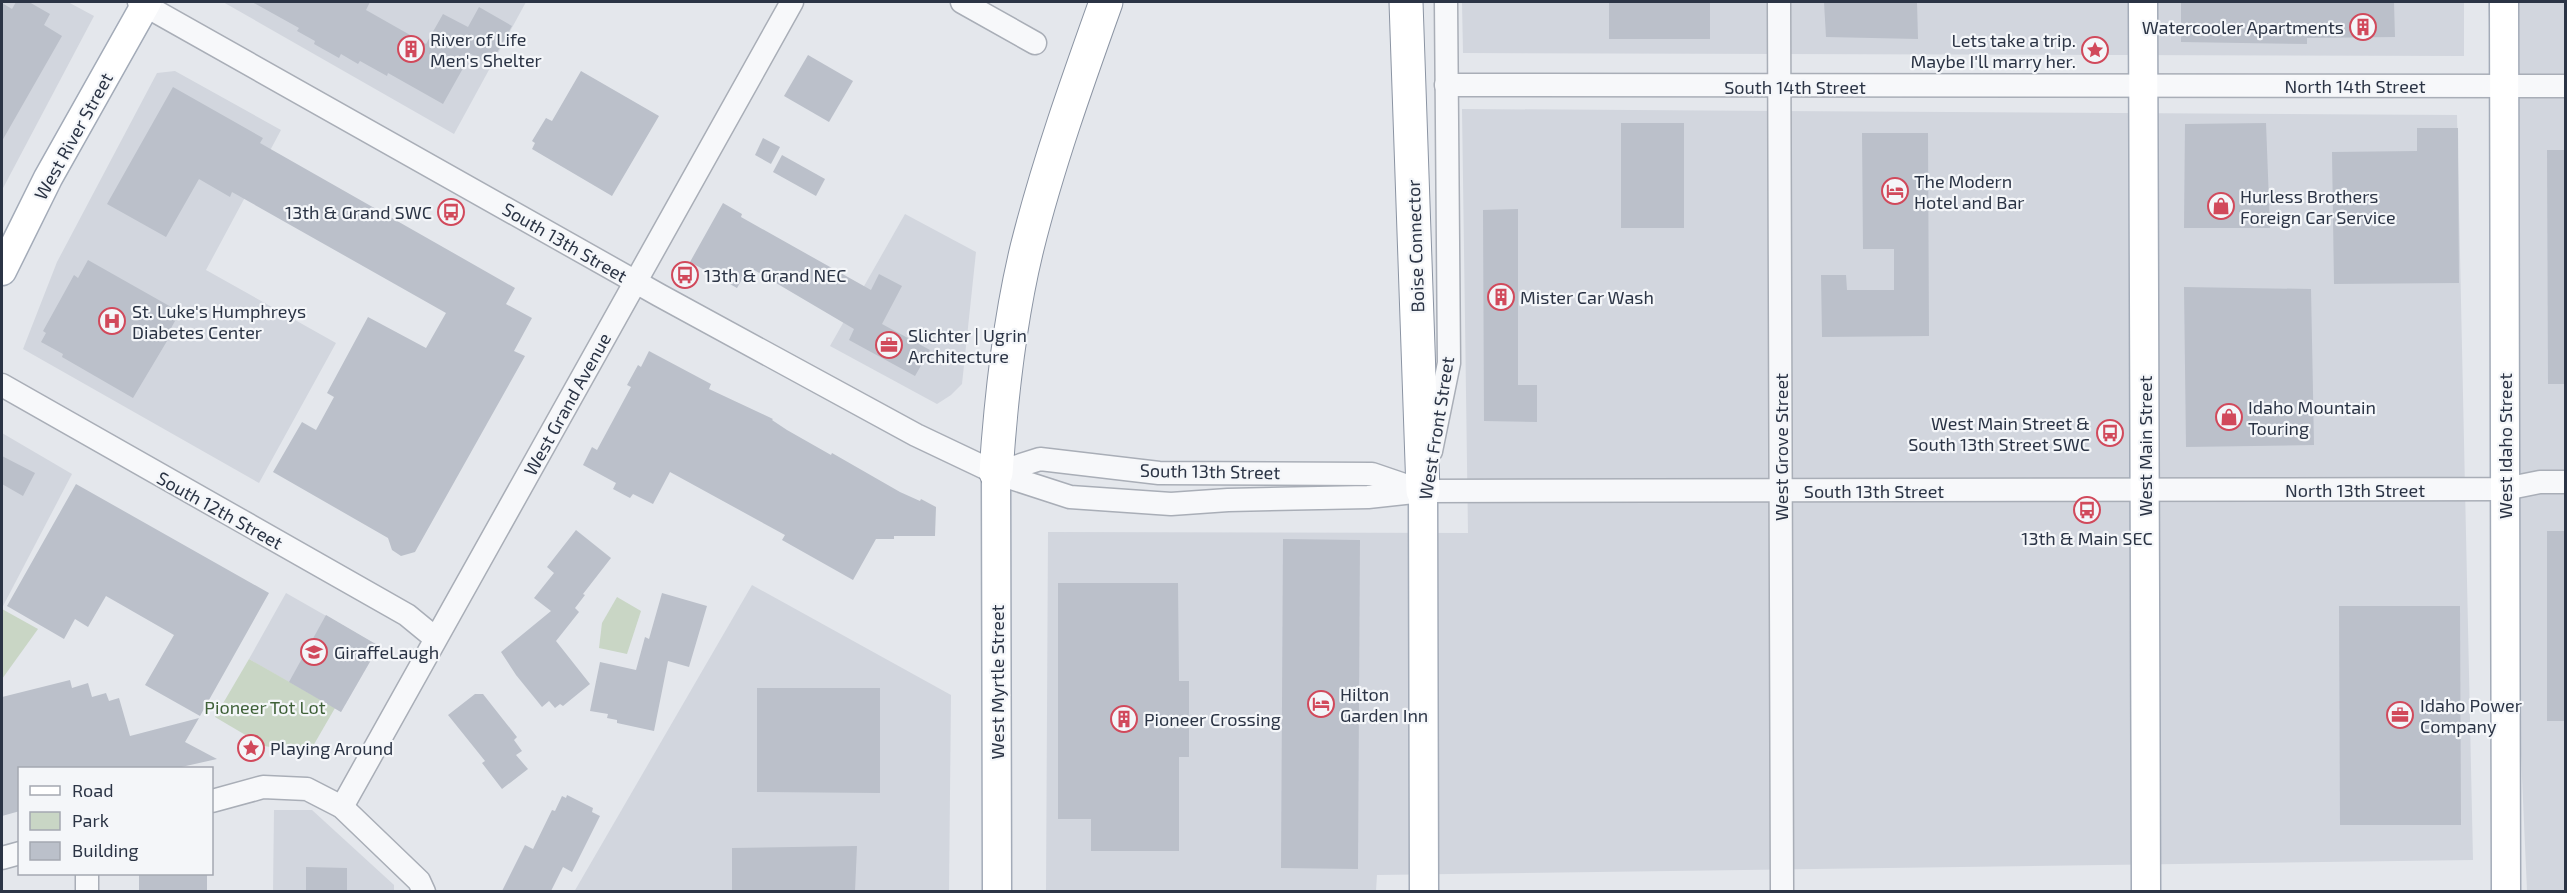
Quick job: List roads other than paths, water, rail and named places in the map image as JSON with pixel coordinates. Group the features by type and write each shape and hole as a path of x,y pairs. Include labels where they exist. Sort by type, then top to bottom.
{"highway":[{"path":"996,473 1006,356 1027,249 1054,151 1106,2"},
{"name":"Boise Connector","path":"1406,2 1423,491"}],"main road":[{"name":"West Main Street","path":"2144,2 2146,891"},
{"name":"West Idaho Street","path":"2504,2 2506,891"},
{"name":"West River Street","path":"2,271 48,178 144,3"},
{"name":"West Myrtle Street","path":"996,473 997,891"},
{"name":"West Front Street","path":"1423,491 1424,891"}],"street":[{"name":"West Grand Avenue","path":"342,807 792,2"},
{"path":"962,2 1035,43"},
{"name":"West Front Street","path":"1423,491 1449,363 1446,2"},
{"name":"West Grove Street","path":"1779,2 1782,891"},
{"name":"South 13th Street","path":"144,3 635,282 916,435 996,473 1070,497 1171,504 1228,500 1368,497 1423,491 2145,490"},
{"name":"South 14th Street","path":"1446,86 2062,85 2144,87"},
{"name":"North 14th Street","path":"2144,87 2565,86"},
{"name":"South 12th Street","path":"2,385 407,615 435,638"},
{"name":"South 13th Street","path":"996,473 1040,459 1159,473 1372,474 1423,491"},
{"name":"North 13th Street","path":"2145,490 2505,489 2540,482 2565,482"},
{"path":"213,801 262,787 307,789 342,807 418,881 424,891"},
{"path":"2,858 18,854"},
{"path":"87,875 87,891"}],"place":[{"name":"Watercooler Apartments","path":"2363,27"},
{"name":"River of Life Men's Shelter","path":"411,49"},
{"name":"Lets take a trip. Maybe I'll marry her.","path":"2095,50"},
{"name":"The Modern Hotel and Bar","path":"1895,191"},
{"name":"Hurless Brothers Foreign Car Service","path":"2221,206"},
{"name":"13th & Grand SWC","path":"451,212"},
{"name":"13th & Grand NEC","path":"685,275"},
{"name":"Mister Car Wash","path":"1501,297"},
{"name":"St. Luke's Humphreys Diabetes Center","path":"112,321"},
{"name":"Slichter | Ugrin Architecture","path":"889,345"},
{"name":"Idaho Mountain Touring","path":"2229,417"},
{"name":"West Main Street & South 13th Street SWC","path":"2110,433"},
{"name":"13th & Main SEC","path":"2087,510"},
{"name":"GiraffeLaugh","path":"314,652"},
{"name":"Hilton Garden Inn","path":"1321,704"},
{"name":"Idaho Power Company","path":"2400,715"},
{"name":"Pioneer Crossing","path":"1124,719"},
{"name":"Playing Around","path":"251,748"}],"park label":[{"name":"Pioneer Tot Lot","path":"265,707"}]}
